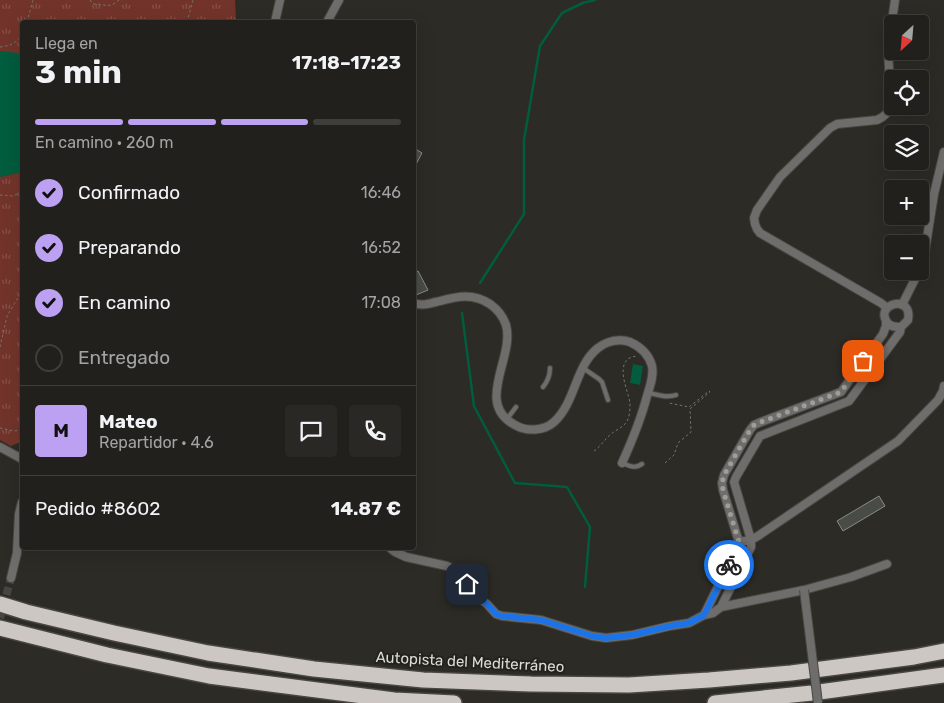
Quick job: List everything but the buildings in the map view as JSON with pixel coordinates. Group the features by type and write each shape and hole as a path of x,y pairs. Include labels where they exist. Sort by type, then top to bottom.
{"highway":[{"name":"Autopista del Mediterráneo","path":"0,604 114,633 208,653 314,669 433,680 629,685 791,673 914,657 944,651"},
{"path":"0,628 107,655 209,676 394,700 454,703"},
{"path":"715,703 812,693 944,675"}],"street":[{"path":"275,20 280,0"},
{"path":"328,20 338,0"},
{"path":"887,308 760,233 754,218 757,210 780,177 830,128 837,124 877,120 883,118 887,113 891,102 888,50 894,0"},
{"path":"927,235 936,180 944,152"},
{"path":"902,305 915,280"},
{"path":"416,303 424,305 455,297 469,296 483,300 494,307 503,317 507,333 506,350 496,396 499,408 506,419 517,426 529,430 542,429 554,422 561,414 570,399 583,368 594,351 600,346 616,340 628,341 638,346 647,354 652,366 652,377 636,432 622,463"},
{"path":"894,304 902,305 909,314 906,323 896,328 890,326 884,316 887,308 894,304"},
{"path":"704,615 739,542 722,483 724,475 750,430 754,425 761,422 841,392 882,334 886,321"},
{"path":"721,607 751,548 751,540 734,482 760,436 849,401 900,332 901,326"},
{"path":"739,542 751,540 898,441 938,400 944,386"},
{"path":"0,447 20,459"},
{"path":"11,578 17,553 20,510"},
{"path":"392,550 406,556 447,566 455,570 472,593 487,604 496,614 541,620 592,636 606,638 632,635 689,623 704,615 713,613 721,607 804,590 851,577 887,564"},
{"path":"804,590 818,703"}],"lane":[{"path":"543,386 550,375 550,368"},
{"path":"583,368 602,382 608,400"},
{"path":"648,392 664,396 676,395"},
{"path":"506,419 516,407"},
{"path":"622,463 632,467 642,464"}],"path":[{"path":"28,20 33,0"},
{"path":"90,0 93,4 111,6 120,0"},
{"path":"188,20 193,0"},
{"path":"0,47 9,46 20,37"},
{"path":"0,195 13,196 20,193"},
{"path":"0,347 7,316 20,294"},
{"path":"594,451 610,434 625,424 628,419 630,404 623,376 625,362 633,356 640,357 647,354"},
{"path":"665,463 674,455 678,444 691,432 690,409 710,392 709,390 689,407 666,402"},
{"path":"0,428 20,430"}],"green space":[{"path":"0,0 235,0 236,20 20,20 20,442 11,446 0,440"}],"shaded area":[{"path":"0,51 20,54 20,172 0,177"},
{"path":"633,364 643,366 640,385 630,383"}],"waterway":[{"path":"480,283 524,214 524,140 540,46 562,13 583,3 595,0"},
{"path":"462,313 474,406 515,483 567,487 590,527 585,587"}],"tunnel":[{"path":"0,618 11,578"}],"way so far":[{"path":"729,565 739,542 722,483 724,475 750,430 754,425 761,422 841,392 863,361"}],"route":[{"path":"467,584 472,593 487,604 496,614 541,620 592,636 606,638 632,635 689,623 704,615 729,565"}]}
